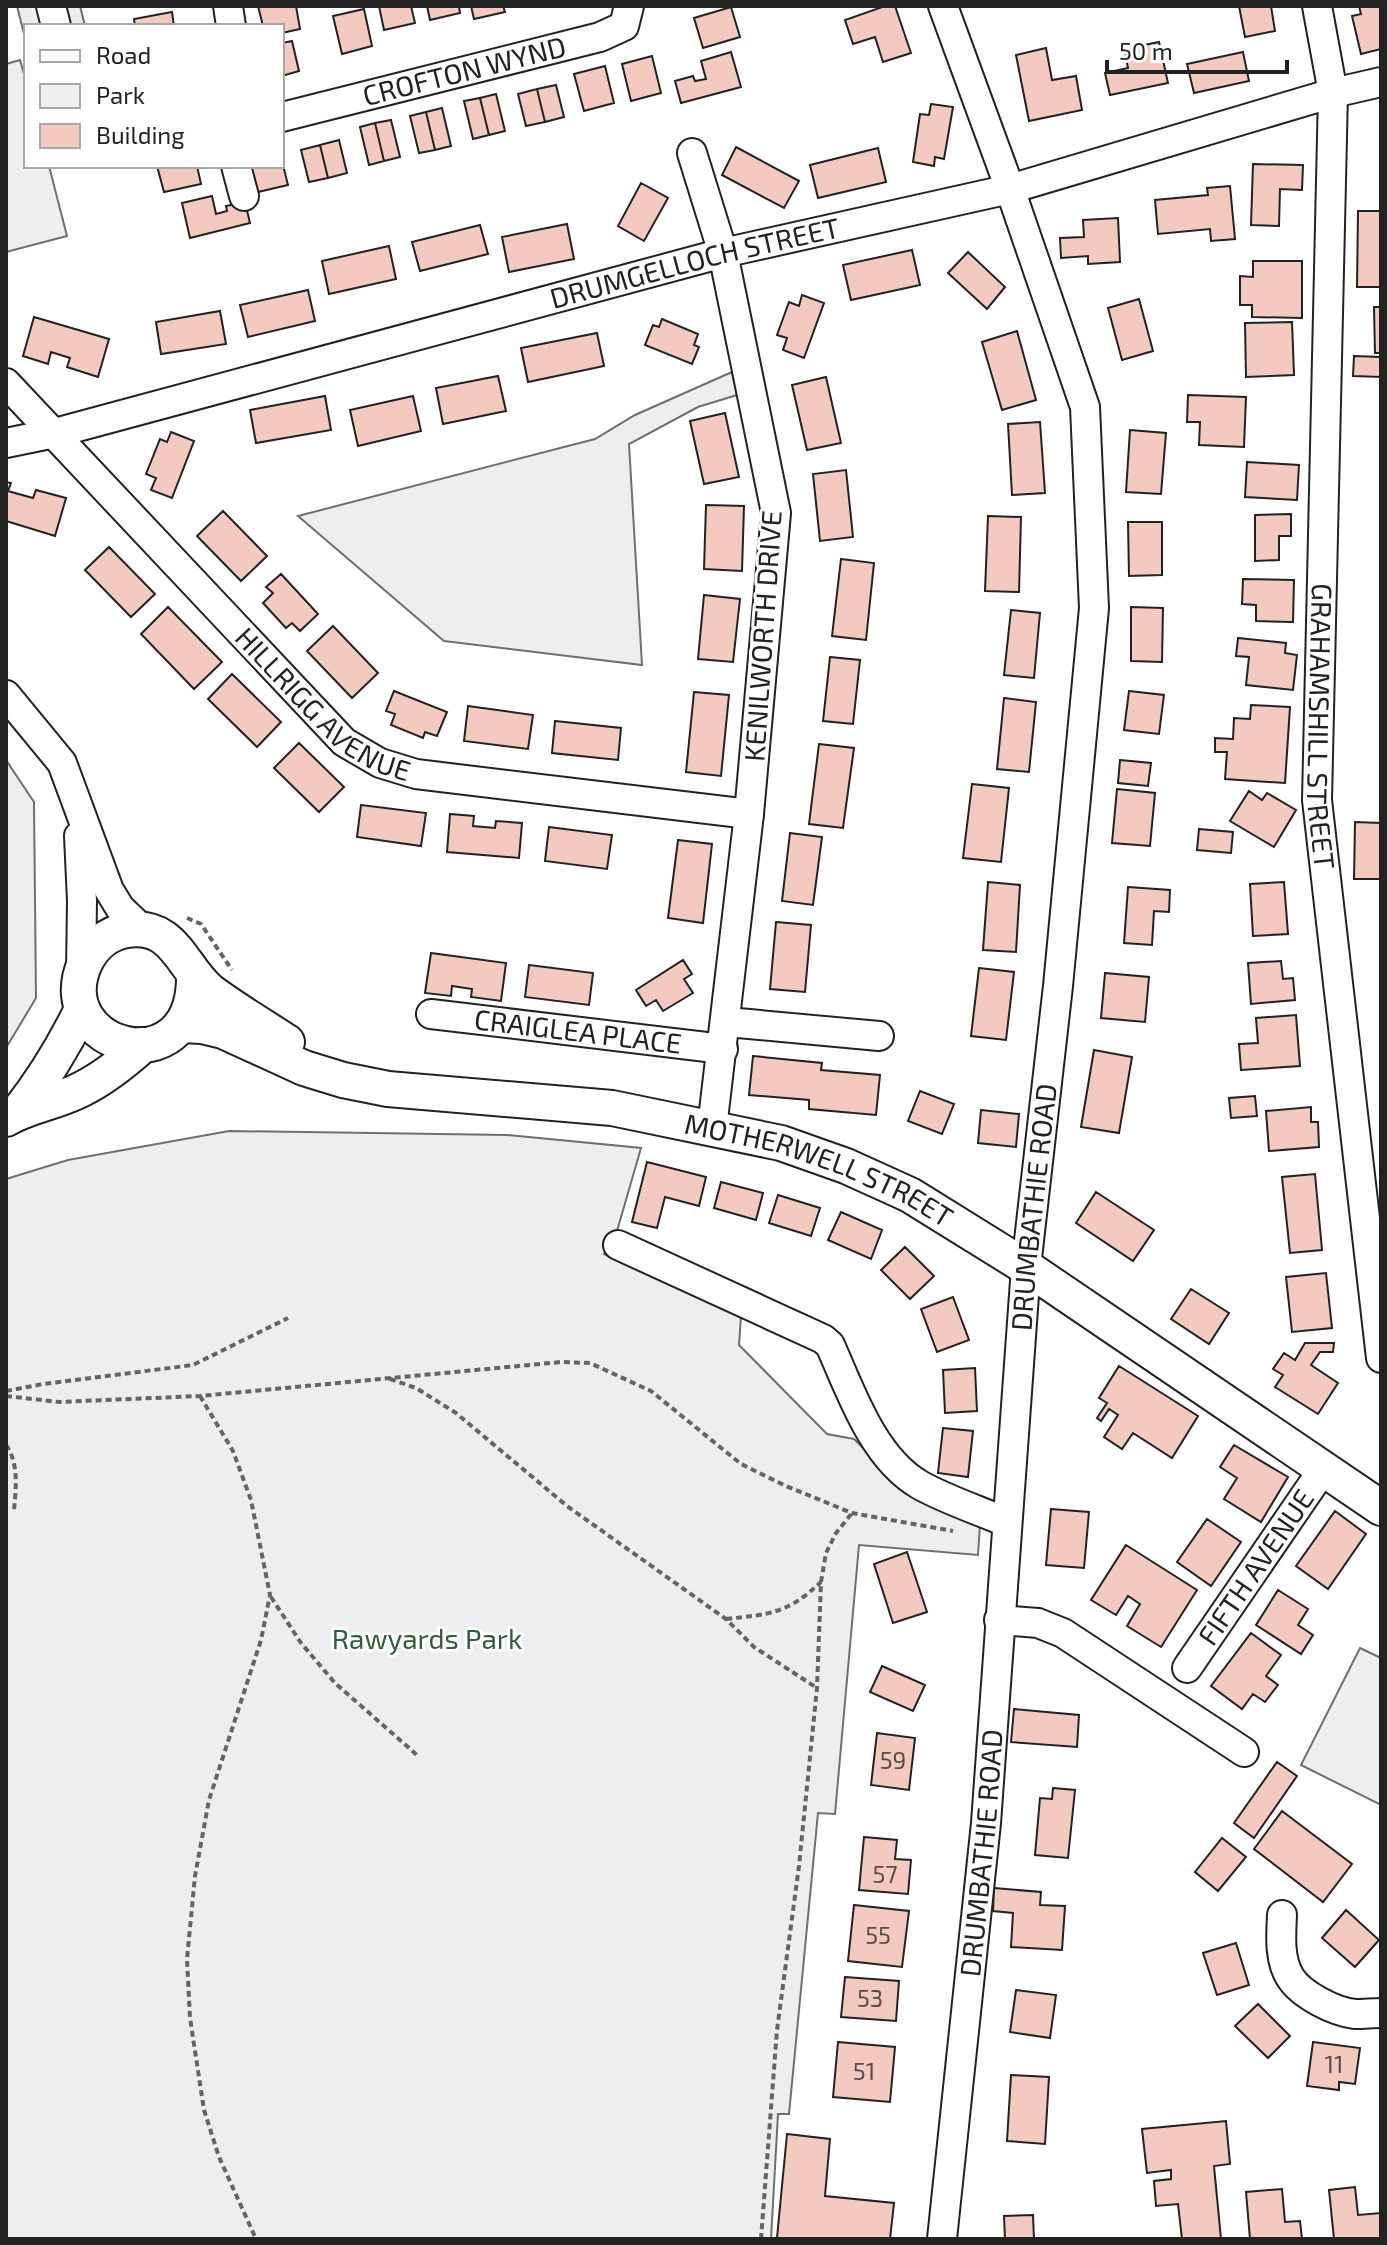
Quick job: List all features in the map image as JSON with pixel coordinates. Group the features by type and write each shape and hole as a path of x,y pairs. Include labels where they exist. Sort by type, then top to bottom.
{"main road":[{"path":"143,1045 109,1039 88,1020 78,996 81,972 89,956 112,935 126,930 156,934 175,946 194,976 211,991 343,1080"},
{"path":"12,1115 82,1089 106,1075 143,1045 168,1038 189,1013 194,997 194,976"},
{"path":"12,1115 50,1070 82,1009"},
{"name":"MOTHERWELL STREET","path":"181,1025 223,1031 304,1068 343,1080 388,1089 597,1106 712,1128 810,1152 873,1177 910,1195 1026,1267 1380,1505"}],"street":[{"name":"CROFTON WYND","path":"284,116 600,37 624,26 629,6"},
{"name":"DRUMBATHIE ROAD","path":"942,2239 986,1823 1026,1267 1058,986 1094,608 1085,407 943,6"},
{"name":"GRAHAMSHILL STREET","path":"1317,6 1333,93 1317,800 1381,1358"},
{"name":"DRUMGELLOCH STREET","path":"6,443 55,433 723,253 1010,189 1333,93 1381,82"},
{"name":"KENILWORTH DRIVE","path":"692,153 723,253 776,513 749,814 712,1128"},
{"path":"237,168 244,196"},
{"name":"HILLRIGG AVENUE","path":"6,383 344,742 380,763 416,774 749,814"},
{"path":"6,695 62,763 109,890 120,908 143,930"},
{"path":"72,788 78,814 81,972"},
{"name":"CRAIGLEA PLACE","path":"431,1014 725,1036 879,1036"},
{"path":"618,1245 823,1339 830,1345 873,1439 899,1467 918,1484 1006,1522"},
{"name":"FIFTH AVENUE","path":"1187,1668 1324,1468"},
{"path":"999,1620 1038,1623 1063,1633 1244,1752"},
{"path":"1282,1915 1282,1958 1289,1977 1299,1988 1337,2009 1353,2014 1381,2013"}],"path":[{"path":"176,913 201,924 232,970 243,979"},
{"path":"6,1393 43,1384 193,1365 288,1318"},
{"path":"6,1393 59,1402 200,1396 561,1362 590,1363 651,1391 741,1464 852,1513 962,1532"},
{"path":"388,1379 416,1388 456,1413 567,1506 726,1619 754,1647 817,1688"},
{"path":"200,1396 233,1451 246,1488 270,1595 301,1643 335,1683 417,1755"},
{"path":"6,1445 10,1449 16,1479 14,1510"},
{"path":"761,2239 777,2030 799,1866 817,1688 821,1582 826,1553 836,1533 852,1513"},
{"path":"726,1619 786,1609 802,1600 821,1582"},
{"path":"256,2239 219,2157 204,2110 190,2018 187,1959 195,1876 209,1800 261,1640 270,1595"}],"green space":[{"path":"20,60 24,74 24,168 50,168 67,236 6,252 6,64"},
{"path":"732,372 737,395 698,407 629,444 642,665 444,641 298,516 595,439 635,415"},
{"path":"6,760 34,802 36,998 6,1048"},
{"name":"Rawyards Park","path":"229,1131 507,1135 641,1148 617,1231 604,1254 741,1316 739,1345 827,1434 854,1439 872,1457 980,1524 978,1555 859,1545 835,1814 818,1813 789,2114 778,2114 771,2239 6,2239 6,1179 68,1160"},
{"path":"1360,1648 1381,1658 1381,1805 1301,1765"}],"shaded area":[{"path":"17,6 80,6 84,24 24,24 24,34"}],"building":[{"path":"258,6 296,6 300,29 284,33 284,24 262,24"},
{"path":"379,6 411,6 415,23 384,30"},
{"path":"427,6 459,6 460,13 430,20"},
{"path":"471,6 503,6 505,12 474,19"},
{"path":"885,6 895,6 911,53 883,62 875,37 853,44 845,20"},
{"path":"1239,6 1271,6 1275,31 1245,37"},
{"path":"1359,6 1381,6 1381,49 1361,54 1352,16 1361,14"},
{"path":"731,7 740,37 703,48 694,18"},
{"path":"364,9 372,46 342,54 333,16"},
{"path":"172,12 174,24 135,24 134,19"},
{"path":"292,41 299,71 284,75 284,43"},
{"path":"1159,42 1168,83 1110,95 1105,73 1128,68 1124,49"},
{"path":"1046,48 1052,80 1076,76 1082,110 1029,121 1016,55"},
{"path":"731,52 741,87 681,103 675,81 693,76 695,81 706,79 701,61"},
{"path":"1243,52 1249,81 1194,93 1187,64"},
{"path":"652,56 661,93 631,101 622,64"},
{"path":"605,66 614,103 584,111 574,74"},
{"path":"556,85 564,117 545,122 537,89"},
{"path":"537,89 545,122 526,126 518,94"},
{"path":"496,94 505,131 489,135 480,98"},
{"path":"480,98 489,135 473,139 464,101"},
{"path":"931,104 953,107 944,159 935,157 934,166 913,162 920,114 929,115"},
{"path":"442,108 451,146 435,150 426,112"},
{"path":"426,112 435,150 419,153 410,116"},
{"path":"391,120 400,157 384,161 375,123"},
{"path":"375,123 384,161 369,165 360,127"},
{"path":"339,140 347,173 328,178 320,145"},
{"path":"320,145 328,178 309,182 301,150"},
{"path":"736,147 799,181 784,208 722,175"},
{"path":"878,148 886,182 818,198 810,165"},
{"path":"1253,164 1303,165 1302,190 1280,189 1279,226 1251,225"},
{"path":"158,168 197,168 201,184 164,192"},
{"path":"252,168 284,168 288,185 258,192"},
{"path":"641,183 668,198 644,241 618,226"},
{"path":"1230,186 1235,239 1211,241 1210,229 1158,234 1155,200 1208,195 1207,188"},
{"path":"212,196 216,214 227,211 226,206 245,202 250,223 190,238 182,203"},
{"path":"1358,211 1381,211 1381,287 1357,287"},
{"path":"1118,218 1120,262 1088,264 1088,256 1061,258 1060,238 1084,237 1083,220"},
{"path":"567,224 574,259 509,272 502,237"},
{"path":"480,225 488,254 420,271 412,242"},
{"path":"389,246 396,279 329,294 322,261"},
{"path":"912,250 920,285 851,300 843,265"},
{"path":"968,252 1005,287 987,309 948,273"},
{"path":"1253,261 1302,261 1302,318 1252,317 1252,305 1240,305 1240,276 1253,277"},
{"path":"308,290 315,321 248,337 240,305"},
{"path":"802,295 824,303 804,358 783,350 787,338 777,335 789,302 799,306"},
{"path":"1139,299 1153,351 1122,360 1108,308"},
{"path":"1374,307 1381,307 1381,353 1375,353"},
{"path":"220,311 226,344 161,354 156,322"},
{"path":"34,317 109,339 98,377 67,367 70,358 51,352 48,364 23,356"},
{"path":"662,319 698,334 694,345 699,347 692,364 645,345 653,325 659,327"},
{"path":"1292,322 1294,375 1246,377 1245,323"},
{"path":"1017,331 1036,400 1002,410 982,342"},
{"path":"597,333 604,366 528,382 521,348"},
{"path":"1354,356 1381,357 1381,377 1353,376"},
{"path":"498,376 506,411 443,424 436,388"},
{"path":"826,377 841,443 807,450 792,385"},
{"path":"1188,395 1246,397 1244,447 1199,445 1200,422 1187,422"},
{"path":"325,396 331,430 256,443 250,410"},
{"path":"413,396 421,431 358,446 350,410"},
{"path":"725,413 739,477 704,484 690,421"},
{"path":"1040,422 1045,493 1012,495 1008,424"},
{"path":"1130,430 1166,433 1161,494 1126,492"},
{"path":"171,432 194,441 172,498 151,490 156,478 146,474 160,439 167,442"},
{"path":"1247,462 1299,465 1297,500 1245,497"},
{"path":"846,470 853,537 820,541 813,474"},
{"path":"6,482 11,483 8,491 33,498 36,490 66,498 55,536 6,521"},
{"path":"706,505 744,506 742,571 704,569"},
{"path":"223,511 267,556 241,581 197,536"},
{"path":"1291,514 1291,536 1279,536 1279,560 1255,561 1255,515"},
{"path":"988,516 1021,517 1019,592 985,591"},
{"path":"1128,522 1162,522 1162,575 1129,576"},
{"path":"109,547 155,594 131,617 85,570"},
{"path":"841,559 874,563 866,640 832,636"},
{"path":"281,574 318,614 300,631 292,623 286,628 263,603 273,593 266,587"},
{"path":"1243,579 1294,580 1293,622 1256,621 1256,605 1242,604"},
{"path":"704,595 740,599 733,662 698,659"},
{"path":"168,607 222,662 194,689 141,634"},
{"path":"1131,607 1163,608 1162,662 1131,661"},
{"path":"1011,610 1040,613 1034,678 1004,675"},
{"path":"333,626 378,673 352,698 307,651"},
{"path":"1238,638 1286,643 1285,653 1297,655 1293,690 1246,685 1249,657 1236,656"},
{"path":"830,657 860,660 853,724 823,721"},
{"path":"232,674 281,722 257,747 208,699"},
{"path":"394,691 447,712 437,736 425,732 423,738 391,725 395,714 386,711"},
{"path":"1129,691 1164,695 1159,734 1124,730"},
{"path":"694,692 729,695 721,776 686,772"},
{"path":"1004,698 1036,702 1029,772 997,769"},
{"path":"1251,705 1290,707 1285,783 1225,779 1227,752 1215,752 1215,738 1233,739 1234,718 1250,719"},
{"path":"468,706 533,715 528,749 464,741"},
{"path":"555,721 621,728 618,760 552,753"},
{"path":"299,743 344,787 319,812 274,768"},
{"path":"819,744 854,748 843,828 809,824"},
{"path":"1120,760 1151,763 1148,786 1118,783"},
{"path":"972,784 1009,788 1001,862 963,858"},
{"path":"1117,789 1155,793 1150,846 1112,843"},
{"path":"1249,791 1262,800 1267,793 1296,810 1274,847 1230,821"},
{"path":"361,805 426,813 421,846 357,837"},
{"path":"450,814 474,816 473,826 495,828 496,821 522,823 519,858 447,852"},
{"path":"1355,822 1381,823 1381,879 1354,879"},
{"path":"549,827 612,835 607,869 545,861"},
{"path":"1199,829 1233,832 1231,853 1197,850"},
{"path":"790,833 822,837 813,905 782,901"},
{"path":"678,840 712,844 703,923 668,918"},
{"path":"988,882 1020,885 1016,952 983,950"},
{"path":"1284,882 1288,934 1253,936 1250,884"},
{"path":"1128,887 1170,890 1169,912 1154,911 1152,945 1124,943"},
{"path":"776,922 811,925 805,992 770,989"},
{"path":"431,953 506,963 501,1001 471,997 472,989 452,986 451,996 425,993"},
{"path":"683,960 692,974 684,979 693,993 663,1011 656,1000 646,1006 636,990"},
{"path":"1281,961 1283,979 1293,978 1295,1000 1251,1004 1248,963"},
{"path":"529,965 593,973 589,1005 525,997"},
{"path":"979,968 1014,972 1006,1040 971,1036"},
{"path":"1105,973 1149,977 1145,1022 1101,1018"},
{"path":"1296,1015 1300,1066 1241,1070 1239,1044 1258,1043 1256,1018"},
{"path":"1094,1050 1132,1057 1119,1133 1081,1127"},
{"path":"753,1056 822,1063 821,1070 880,1075 876,1115 809,1109 809,1100 749,1095"},
{"path":"920,1091 954,1104 942,1134 908,1121"},
{"path":"1255,1096 1257,1116 1231,1118 1229,1098"},
{"path":"1311,1107 1311,1122 1318,1122 1319,1147 1269,1151 1266,1111"},
{"path":"981,1110 1019,1114 1016,1147 978,1143"},
{"path":"647,1162 706,1177 699,1206 665,1197 657,1228 632,1222"},
{"path":"1315,1174 1322,1250 1290,1253 1282,1177"},
{"path":"721,1182 763,1193 756,1220 714,1208"},
{"path":"1096,1192 1154,1230 1133,1261 1076,1223"},
{"path":"778,1195 820,1208 811,1236 769,1223"},
{"path":"841,1212 882,1230 871,1259 828,1240"},
{"path":"905,1247 934,1276 910,1299 881,1270"},
{"path":"1326,1273 1332,1328 1292,1332 1286,1277"},
{"path":"1191,1289 1229,1313 1209,1344 1171,1319"},
{"path":"953,1297 969,1340 937,1352 921,1309"},
{"path":"1305,1343 1334,1343 1333,1352 1320,1352 1311,1365 1338,1383 1318,1414 1275,1387 1283,1375 1273,1369 1284,1353 1295,1360"},
{"path":"1119,1366 1198,1416 1172,1458 1133,1433 1122,1449 1104,1437 1118,1415 1109,1409 1101,1421 1097,1418 1107,1403 1099,1398"},
{"path":"975,1368 977,1411 945,1413 943,1370"},
{"path":"943,1428 973,1431 968,1477 938,1473"},
{"path":"1234,1445 1288,1477 1261,1522 1224,1499 1237,1478 1220,1467"},
{"path":"1051,1509 1089,1512 1084,1568 1046,1565"},
{"path":"1335,1511 1366,1534 1328,1589 1296,1566"},
{"path":"1207,1519 1241,1542 1211,1586 1177,1562"},
{"path":"1126,1545 1197,1590 1161,1647 1127,1626 1140,1604 1128,1596 1116,1615 1091,1600"},
{"path":"907,1552 927,1612 893,1623 874,1564"},
{"path":"1278,1590 1308,1609 1298,1625 1313,1635 1301,1654 1256,1625"},
{"path":"1251,1633 1281,1655 1266,1676 1278,1685 1265,1702 1253,1694 1242,1709 1211,1686"},
{"path":"882,1666 925,1685 913,1711 870,1692"},
{"path":"1014,1709 1079,1715 1077,1747 1011,1742"},
{"path":"877,1733 915,1738 909,1790 871,1785"},
{"path":"1277,1762 1297,1776 1254,1838 1234,1823"},
{"path":"1053,1788 1075,1790 1068,1858 1035,1855 1040,1798 1052,1799"},
{"path":"1282,1811 1352,1864 1323,1902 1254,1849"},
{"path":"864,1837 897,1840 895,1859 911,1860 908,1894 859,1890"},
{"path":"1222,1838 1246,1857 1218,1891 1195,1872"},
{"path":"994,1888 1041,1892 1040,1905 1065,1906 1062,1950 1011,1947 1013,1913 993,1911"},
{"path":"854,1905 909,1911 902,1967 848,1961"},
{"path":"1346,1910 1379,1940 1355,1967 1322,1938"},
{"path":"1236,1943 1249,1985 1217,1995 1203,1953"},
{"path":"845,1977 899,1981 896,2021 841,2017"},
{"path":"1016,1990 1056,1995 1050,2038 1010,2032"},
{"path":"1258,2004 1290,2036 1268,2058 1235,2026"},
{"path":"838,2042 895,2047 890,2102 833,2097"},
{"path":"1313,2042 1360,2048 1355,2084 1339,2082 1339,2090 1307,2086"},
{"path":"1011,2075 1049,2077 1045,2144 1007,2141"},
{"path":"1226,2121 1230,2164 1214,2166 1221,2239 1182,2239 1178,2204 1156,2206 1154,2181 1171,2179 1171,2170 1147,2173 1142,2129"},
{"path":"787,2134 830,2139 825,2196 894,2203 890,2239 777,2238"},
{"path":"1355,2187 1358,2215 1381,2213 1381,2239 1334,2239 1329,2190"},
{"path":"1282,2189 1285,2222 1300,2221 1302,2239 1250,2239 1246,2192"},
{"path":"1033,2215 1034,2239 1005,2239 1004,2216"}]}
